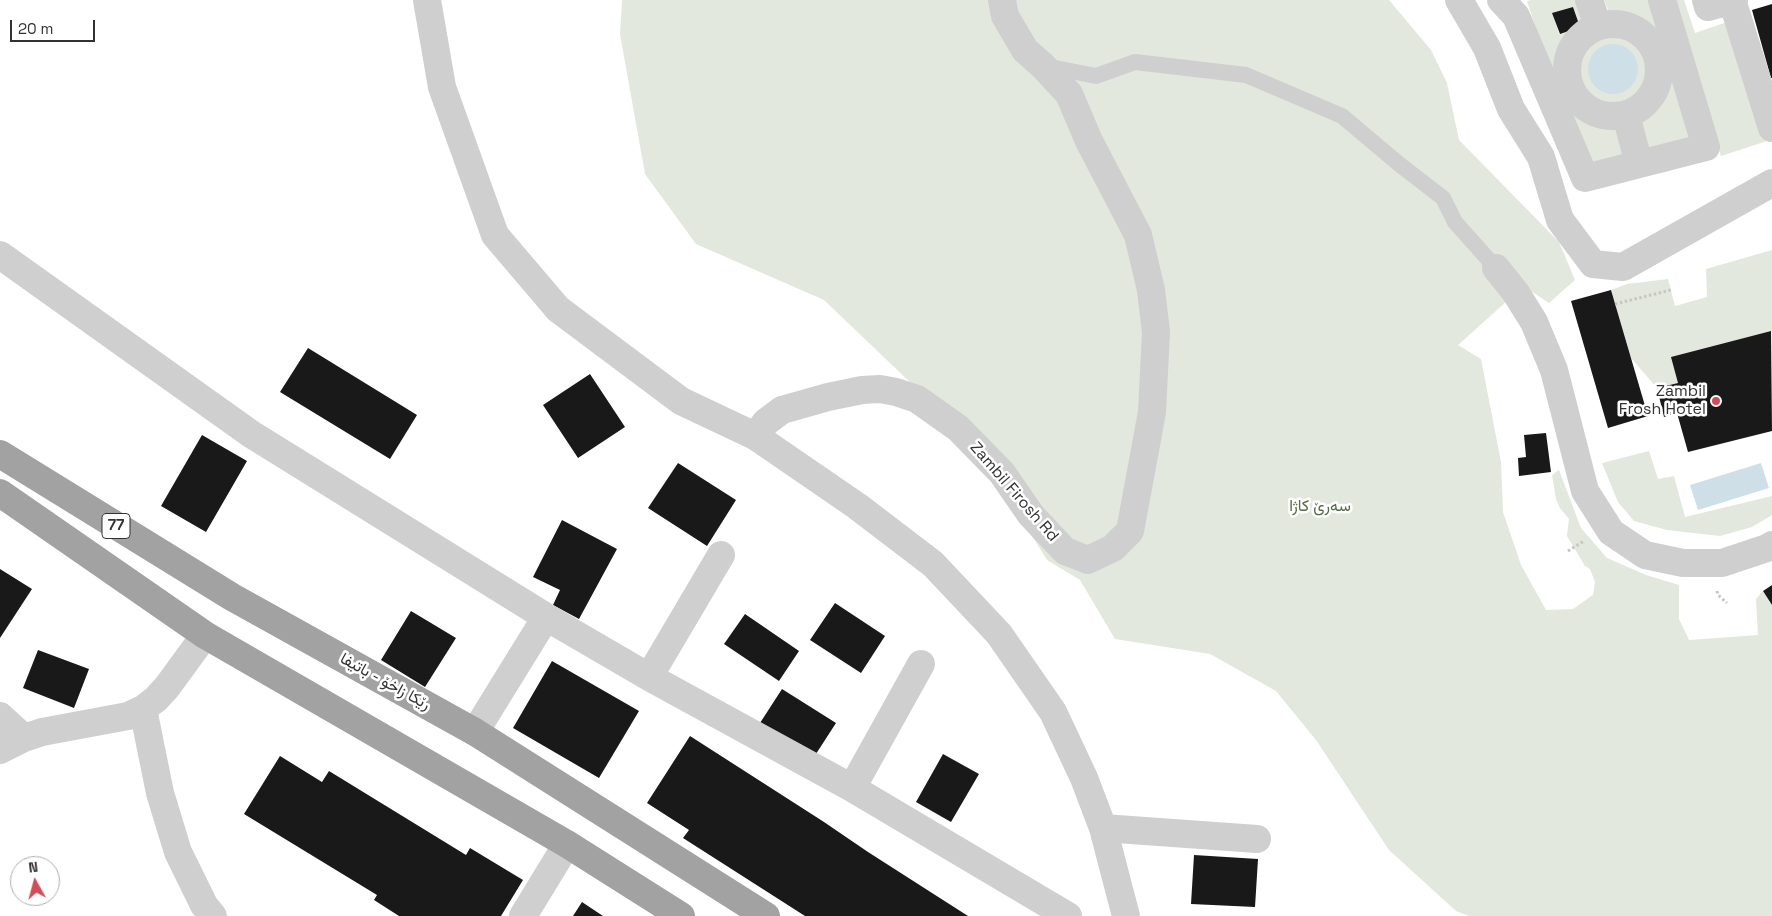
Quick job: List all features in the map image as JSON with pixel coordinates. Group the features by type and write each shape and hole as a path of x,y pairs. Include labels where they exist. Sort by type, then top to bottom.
{"highway":[{"name":"رێکا زاخۆ - باتیفا","path":"0,454 232,597 475,732 766,916"},
{"path":"0,493 205,635 567,844 681,916"}],"street":[{"path":"428,0 442,87 495,235 558,309 681,401 755,436 857,506 933,564 999,634 1053,712 1084,778 1103,828 1126,916"},
{"name":"Zambil Firosh Rd","path":"755,436 766,422 782,410 862,390 896,392 917,399 958,428 1002,474 1031,515 1065,550 1088,560 1113,548 1130,531 1152,412 1156,332 1151,290 1138,235 1089,141 1069,94 1025,50 1006,16 1002,0"},
{"path":"1459,0 1487,48 1511,108 1541,157 1560,220 1593,264 1623,267 1772,183"},
{"path":"1501,0 1516,16 1558,87 1585,178 1706,147 1668,55 1662,0"},
{"path":"1589,0 1598,26"},
{"path":"1706,0 1708,7 1733,0 1772,128"},
{"path":"1558,87 1566,75 1567,60 1573,45 1584,33 1598,26 1613,23 1628,26 1641,32 1652,44 1668,55"},
{"path":"1558,87 1570,90 1579,102 1592,112 1607,117 1626,115 1637,111 1648,101 1656,88 1668,55"},
{"path":"1626,115 1639,164"},
{"path":"0,255 251,434 546,617 650,677 852,788 1068,916"},
{"path":"1496,268 1516,293 1534,322 1554,370 1585,491 1611,532 1645,554 1683,563 1722,563 1772,545"},
{"path":"650,677 721,555"},
{"path":"475,732 546,617"},
{"path":"0,716 12,744 60,727 128,716 143,709 156,699 205,635"},
{"path":"852,788 921,664"},
{"path":"143,709 160,793 178,852 204,905 213,916"},
{"path":"1103,828 1257,839"},
{"path":"523,916 567,844"}],"lane":[{"path":"1043,66 1096,76 1135,62 1246,75 1342,116 1443,198 1455,222 1496,268"}],"path":[{"path":"1615,304 1671,290"}],"green space":[{"name":"سەرێ کاژا","path":"622,0 1389,0 1431,50 1447,83 1459,140 1559,242 1575,280 1549,303 1517,282 1516,293 1458,345 1481,359 1501,462 1503,512 1521,565 1546,610 1573,609 1593,595 1595,582 1590,569 1585,566 1567,536 1569,519 1560,508 1556,499 1552,475 1559,470 1581,528 1607,558 1646,575 1679,585 1679,619 1689,640 1758,635 1756,599 1763,591 1772,605 1772,916 1469,916 1456,911 1389,850 1316,740 1276,691 1210,654 1115,639 1080,580 1047,560 1024,523 958,428 824,300 696,244 645,174 620,34"},
{"path":"1579,0 1587,23 1580,27 1573,7 1553,14 1559,34 1571,30 1559,76 1552,78 1527,1"},
{"path":"1604,0 1651,0 1665,41 1659,42 1654,33 1644,24 1610,14"},
{"path":"1672,0 1684,0 1695,33 1730,21 1767,141 1721,156"},
{"path":"1620,34 1633,40 1642,49 1646,55 1648,69 1646,83 1638,94 1627,102 1606,104 1599,102 1588,94 1580,83 1578,62 1580,55 1588,44 1599,36"},
{"path":"1670,70 1691,141 1649,151 1640,118 1657,104 1666,87"},
{"path":"1564,95 1588,121 1617,126 1629,159 1591,168"},
{"path":"1772,250 1772,333 1771,331 1672,357 1678,383 1657,388 1631,358 1611,290 1627,284 1668,279 1675,306 1707,297 1706,269"},
{"path":"1649,451 1658,479 1674,476 1685,517 1772,496 1772,515 1752,527 1720,536 1667,530 1634,521 1618,502 1602,463"}],"shaded area":[{"path":"1613,44 1623,46 1631,51 1636,59 1638,69 1636,79 1631,87 1623,92 1613,94 1603,92 1595,87 1590,79 1588,69 1590,59 1595,51 1603,46"},
{"path":"1761,463 1769,488 1698,510 1690,485"}],"building":[{"path":"1772,4 1772,78 1771,78 1752,10"},
{"path":"1573,7 1580,27 1560,34 1552,13"},
{"path":"1611,290 1648,416 1608,428 1571,301"},
{"name":"Zambil Frosh Hotel","path":"1771,331 1772,431 1688,452 1677,413 1664,417 1657,388 1678,383 1671,357"},
{"path":"308,348 417,415 390,459 280,392"},
{"path":"590,374 625,427 578,458 543,405"},
{"path":"1546,433 1551,472 1519,476 1518,458 1526,457 1524,435"},
{"path":"202,435 247,461 206,532 161,506"},
{"path":"678,463 736,500 707,546 648,508"},
{"path":"562,520 617,549 579,619 553,605 560,590 533,577"},
{"path":"0,569 32,589 0,638"},
{"path":"1772,585 1772,605 1763,591"},
{"path":"835,603 885,636 861,673 810,640"},
{"path":"411,611 456,638 425,687 381,660"},
{"path":"745,614 799,651 779,681 724,644"},
{"path":"38,650 89,669 74,708 23,688"},
{"path":"552,661 639,711 599,778 513,728"},
{"path":"782,689 836,723 814,757 760,723"},
{"path":"690,736 968,916 805,916 683,838 689,830 647,803"},
{"path":"943,754 979,774 951,822 916,802"},
{"path":"280,756 322,782 329,771 466,855 470,848 523,880 501,916 399,916 374,900 377,895 244,814"},
{"path":"1194,855 1258,859 1255,907 1191,904"},
{"path":"582,902 603,916 573,916"}],"place":[{"name":"Zambil Frosh Hotel","path":"1716,401"}]}
